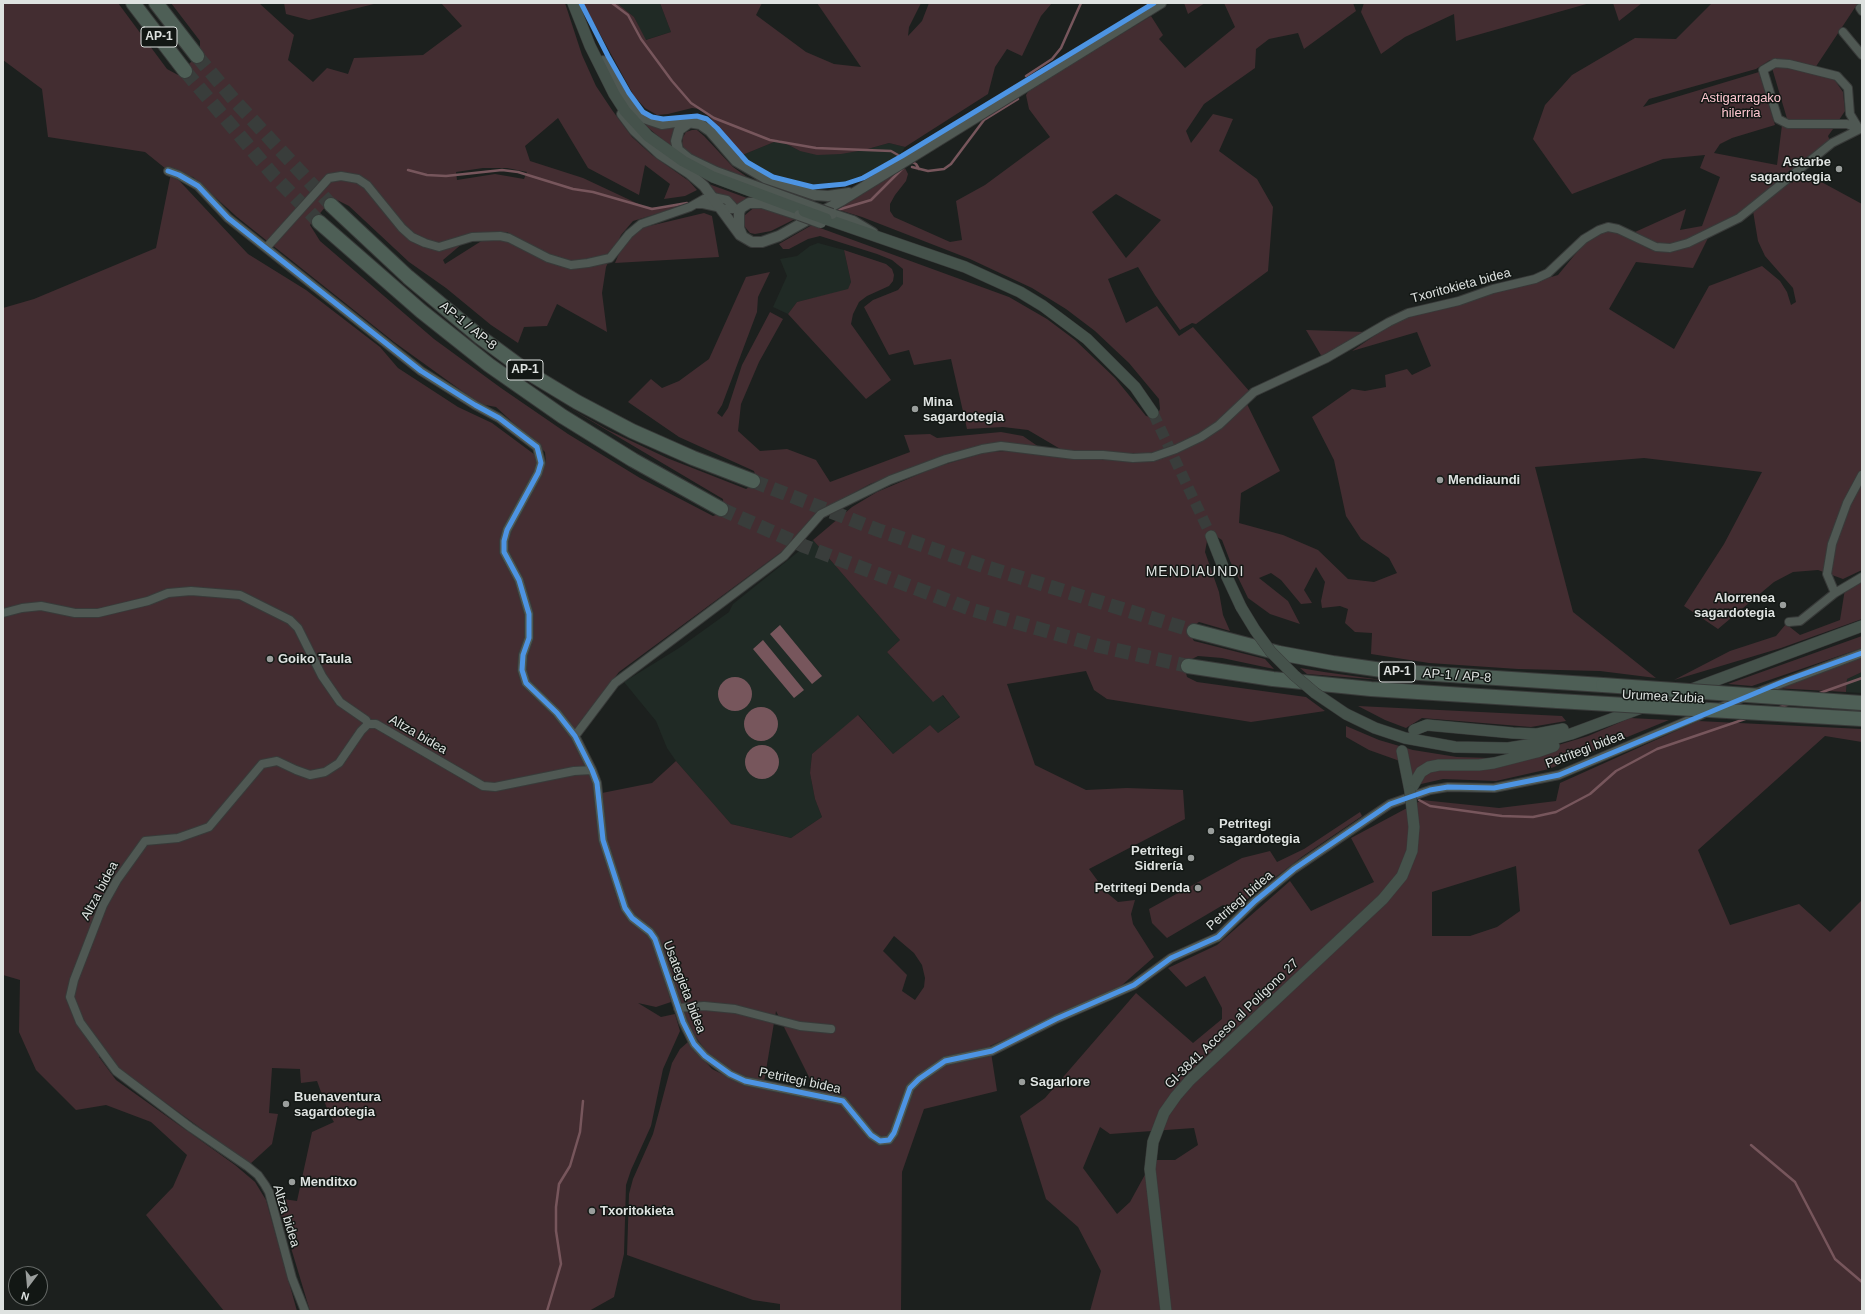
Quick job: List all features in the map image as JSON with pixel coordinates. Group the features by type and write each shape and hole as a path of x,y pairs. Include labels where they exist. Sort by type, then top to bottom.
{"highway":[{"name":"AP-1","path":"133,3 185,71"},
{"name":"AP-1","path":"156,3 197,56"},
{"name":"AP-1 / AP-8","path":"331,205 414,282 480,337 529,373 577,402 632,431 693,458 753,481"},
{"name":"AP-1 / AP-8","path":"319,222 421,311 489,365 568,420 633,460 721,509"},
{"name":"AP-1 / AP-8","path":"1194,631 1279,653 1389,671 1604,685"},
{"name":"AP-1 / AP-8","path":"1188,666 1273,679 1371,689 1558,701"},
{"name":"Urumea Zubia","path":"1604,685 1862,703"},
{"name":"Urumea Zubia","path":"1558,701 1862,719"}],"main road":[{"path":"573,3 590,46 614,94 625,111 648,136 683,161 713,177 807,212 827,206 878,236 994,279 1020,292 1066,322 1087,339 1135,387 1153,413"},
{"path":"1212,536 1227,577 1242,607 1267,646 1290,671 1315,694 1346,714 1375,728 1405,738 1455,747 1508,748 1540,743 1571,734 1862,626"},
{"path":"1414,730 1427,725 1537,734 1552,732 1584,723 1606,720"},
{"path":"1410,791 1420,772 1429,767 1439,765 1479,765 1509,760 1560,743 1571,734"},
{"name":"GI-3841 Acceso al Polígono 27","path":"1166,1311 1150,1169 1153,1142 1164,1113 1190,1080 1383,899 1402,876 1412,851 1414,827 1410,791 1402,751"}],"street":[{"path":"827,206 855,192 1161,3"},
{"path":"1843,32 1862,55"},
{"path":"590,46 603,61 621,94 638,115 662,124 690,122 704,126 744,167 765,178 815,195 827,206"},
{"path":"1775,63 1789,64 1837,76 1848,88 1850,114 1861,129 1847,124 1788,124 1778,119 1763,70 1775,63"},
{"path":"614,94 614,100 634,130 660,154 689,173 704,186 736,231 745,238 755,243 765,242 807,212"},
{"path":"690,122 679,130 676,141 678,150 689,159 807,212"},
{"name":"Txoritokieta bidea","path":"575,736 615,683 784,556 821,514 890,480 946,459 982,449 1001,446 1134,458 1153,457 1176,449 1200,437 1219,425 1254,392 1327,358 1389,322 1408,313 1459,301 1493,289 1535,279 1548,273 1584,239 1599,230 1608,227 1618,229 1656,247 1670,248 1688,243 1739,218 1832,142 1861,129"},
{"path":"168,171 179,175 198,186 228,218 266,248 329,178 335,176 350,176 367,185 402,228 412,237 425,244 439,247 472,237 500,236 509,238 548,258 571,265 610,258 629,234 641,224 713,197 727,200 739,210"},
{"path":"827,206 844,190 867,184"},
{"path":"698,202 704,186"},
{"path":"792,188 925,256 947,261"},
{"path":"698,202 721,208 739,210 749,203 754,202 807,212"},
{"path":"739,210 739,228 745,238"},
{"name":"Usategieta bidea","path":"266,248 421,371 475,406 499,418 531,441 540,454 541,463 538,474 507,530 504,552 519,580 529,614 529,638 523,655 522,670 526,683 557,713 575,736 592,770 597,783 603,840 620,896 625,908 632,918 650,932 655,940 687,1031 694,1044 705,1056"},
{"path":"1835,593 1827,574 1832,544 1846,503 1862,475"},
{"path":"1789,622 1800,621 1835,593 1862,577"},
{"path":"3,613 22,608 41,606 75,613 98,613 148,601 168,594 191,591 240,595 279,614 298,628 322,676 340,702 366,720 368,724"},
{"name":"Petritegi bidea","path":"705,1056 730,1074 745,1081 805,1094 834,1097 843,1101 871,1135 880,1141 889,1140 894,1133 910,1088 919,1079 945,1061 992,1051 1056,1019 1134,985 1171,958 1218,937 1255,901 1294,869 1390,804 1430,790 1448,787 1494,788 1559,775 1787,680 1862,654"},
{"name":"Altza bidea","path":"305,1311 292,1278 269,1192 261,1180 247,1166 190,1127 116,1071 80,1022 70,997 74,980 104,906 117,880 145,841 178,838 209,827 262,764 277,761 310,775 325,772 339,763 361,731 368,724 376,724 483,786 495,786 574,771 592,770"},
{"path":"678,1008 704,1006 735,1009 800,1026 832,1029"}],"shaded area":[{"path":"617,3 660,3 671,32 645,40 634,17"},
{"path":"779,140 800,151 864,150 889,143 905,147 901,154 871,173 845,184 812,186 782,178 759,168 740,156"},
{"path":"818,243 844,250 851,282 848,290 797,302 788,314 773,307 787,276 780,259 797,256 810,246"},
{"path":"813,540 900,640 887,652 932,701 942,695 960,716 938,733 930,725 893,754 859,715 812,754 810,773 815,799 822,817 791,838 731,824 676,761 667,748 656,721 624,682 679,648 729,612 733,604"},
{"path":"780,625 822,676 812,684 770,634"},
{"path":"763,640 804,690 794,698 753,649"},
{"path":"1862,672 1862,693 1846,692 1847,679"},
{"path":"732,677 738,677 742,678 749,684 752,694 751,701 745,708 738,711 732,711 728,710 721,704 718,697 718,691 719,687 725,680"},
{"path":"761,707 773,712 778,724 773,736 761,741 749,736 744,724 749,712"},
{"path":"765,745 774,750 778,755 778,769 774,774 769,778 759,779 755,778 746,769 745,759 746,755 755,746"}],"green space":[{"path":"3,3 118,3 167,69 178,75 200,53 200,41 171,3 259,3 294,35 288,60 313,82 327,68 348,74 354,58 423,55 462,26 441,3 565,3 582,55 596,86 612,110 632,137 652,155 689,181 697,190 685,196 664,199 670,184 645,165 639,195 588,168 558,118 525,146 530,161 583,178 647,208 686,205 633,221 621,235 606,267 602,293 607,332 557,304 547,326 524,327 518,343 491,325 446,288 409,262 349,206 333,198 310,225 320,241 434,339 501,388 568,434 640,478 713,516 724,512 723,499 566,406 608,430 667,458 746,489 757,482 754,471 679,437 628,402 651,379 662,388 679,381 709,359 746,277 770,272 758,297 757,312 722,405 717,413 722,417 728,408 742,365 770,312 783,319 759,362 741,404 738,431 760,451 787,449 816,460 830,482 910,452 904,435 930,434 937,438 1001,432 1023,436 1039,447 1003,443 937,460 870,484 817,513 784,550 619,672 570,735 595,787 600,841 620,908 631,921 649,937 656,951 671,1002 656,1007 638,1003 661,1017 675,1014 680,1031 663,1069 651,1126 631,1170 626,1185 624,1254 614,1297 589,1311 310,1311 276,1198 297,1201 312,1132 334,1122 329,1114 317,1081 301,1083 300,1069 272,1068 269,1113 278,1114 272,1144 250,1164 119,1069 101,1046 99,1057 116,1080 235,1165 255,1182 266,1200 297,1311 224,1311 146,1215 173,1187 187,1155 151,1122 106,1105 76,1110 36,1070 19,1032 20,980 3,975 3,308 34,299 156,248 171,173 145,152 48,137 42,89 3,60","holes":["483,168 507,168 527,172 524,179 495,174 457,180 456,172","172,173 193,177 237,217 394,342 480,404 496,407 545,452 546,463 492,423 458,407 398,368 380,347 306,290 248,254","476,232 508,232 511,242 496,239 483,240 445,264 443,260"]},
{"path":"284,3 378,3 309,20 286,14"},
{"path":"583,3 617,3 634,17 646,40 671,32 660,3 762,3 756,15 806,52 834,64 861,67 817,3 921,3 909,27 908,36 922,21 929,3 1052,3 1041,16 1022,56 1007,49 995,67 988,94 905,147 889,143 864,150 841,154 817,155 800,151 779,140 740,156 708,115 700,109 692,108 657,115 645,108 634,96"},
{"path":"1184,3 1205,3 1188,14"},
{"path":"1224,3 1353,3 1356,11 1304,49 1298,33 1269,39 1256,49 1255,68 1204,104 1186,131 1191,143 1213,114 1233,119 1219,151 1257,179 1273,207 1268,271 1196,324 1192,323 1180,330 1155,295 1138,267 1108,279 1126,323 1157,306 1179,336 1193,327 1250,392 1219,421 1175,447 1156,453 1142,455 1062,450 1028,430 1003,427 967,429 951,359 914,365 909,350 889,355 864,307 873,300 898,290 903,284 903,269 892,260 877,254 820,236 808,239 789,249 783,249 779,244 812,225 1009,297 1047,319 1075,340 1115,378 1146,416 1156,418 1160,409 1159,399 1129,363 1095,331 1066,309 1032,288 970,259 862,217 836,209 905,168 908,174 906,181 890,204 890,211 894,217 950,242 962,240 956,201 985,185 1050,137 1029,109 1026,95 1029,90 1151,16 1163,35 1159,39 1185,68 1235,27","holes":["1116,194 1161,220 1126,258 1092,212"]},
{"path":"1364,3 1590,3 1456,41 1454,14 1405,37 1381,54 1361,12"},
{"path":"1613,3 1642,3 1619,21"},
{"name":"Astigarragako hilerria","path":"1712,3 1858,3 1815,68 1791,61 1770,60 1756,69 1649,99 1643,107 1759,72 1775,125 1732,138 1720,144 1714,153 1777,165 1782,125 1803,128 1833,129 1828,136 1830,141 1737,216 1688,240 1669,246 1657,245 1643,239 1635,232 1686,209 1680,230 1702,226 1720,177 1700,168 1705,155 1663,159 1572,194 1533,139 1545,105 1572,75 1635,38 1676,39"},
{"path":"1780,65 1834,79 1843,92 1845,111 1837,123 1788,122 1772,68"},
{"path":"647,123 665,128 675,128 671,138 672,148 645,125"},
{"path":"697,130 733,167 747,177 723,170 694,157 685,151 682,144 683,137 686,132"},
{"path":"1803,172 1862,204 1862,570 1843,579 1818,570 1793,572 1774,582 1718,629 1684,606 1724,544 1762,472 1644,458 1535,467 1573,612 1656,678 1600,671 1518,669 1429,663 1371,654 1372,633 1355,632 1345,623 1348,609 1340,606 1322,608 1321,601 1325,582 1316,567 1304,590 1312,603 1301,604 1281,580 1271,573 1259,578 1288,601 1300,624 1270,614 1248,598 1230,561 1222,540 1214,535 1207,541 1205,552 1219,592 1223,615 1230,631 1199,622 1193,626 1190,635 1194,641 1265,659 1274,669 1222,658 1198,656 1188,661 1185,669 1187,677 1197,682 1306,697 1325,711 1251,722 1107,699 1094,690 1086,671 1007,684 1035,765 1086,790 1127,788 1183,790 1185,819 1089,869 1106,892 1118,902 1135,900 1131,914 1133,924 1154,957 1121,986 990,1046 997,1091 924,1109 902,1172 901,1311 780,1311 780,1304 753,1300 627,1255 629,1194 633,1179 653,1134 672,1063 680,1049 688,1042 712,1069 738,1082 775,1091 815,1098 816,1091 776,1011 764,1081 740,1075 723,1067 710,1056 694,1035 684,1015 660,945 627,906 622,894 604,830 602,793 652,783 676,761 731,824 791,838 822,817 815,799 810,773 812,754 858,715 893,754 930,725 938,733 960,717 943,695 933,702 887,652 900,640 813,540 852,507 877,492 936,467 987,452 1006,451 1075,458 1110,459 1169,454 1247,404 1280,471 1241,493 1239,523 1283,535 1318,550 1348,579 1374,582 1397,573 1389,558 1361,539 1346,516 1334,460 1312,417 1352,389 1365,391 1386,387 1385,375 1407,369 1412,375 1431,366 1417,332 1352,351 1390,325 1410,316 1492,291 1558,275 1582,246 1598,234 1608,230 1623,234 1649,249 1672,252 1708,238 1693,268 1636,262 1609,309 1674,349 1709,286 1762,266 1780,281 1787,292 1791,305 1796,302 1793,288 1765,256 1758,241 1753,211","holes":["894,936 914,953 922,965 925,978 924,987 915,1000 902,991 907,975 883,951"]},
{"path":"706,183 747,198 738,205 730,198 715,194"},
{"path":"756,206 795,219 771,231 755,234 750,233 745,227 743,219 745,215"},
{"path":"704,213 712,216 719,257 615,263 620,251 628,239 641,228"},
{"path":"844,250 886,264 892,269 894,275 893,281 889,286 867,296 859,302 853,314 851,324 891,380 866,399 788,314 797,302 848,289 851,282"},
{"path":"1306,330 1365,332 1322,357"},
{"path":"1862,580 1862,619 1781,648 1674,680 1730,651 1776,636 1786,624 1800,635 1840,620 1845,589"},
{"path":"1862,636 1862,648 1752,686 1728,684"},
{"path":"1862,657 1862,672 1847,679 1846,692 1774,688"},
{"path":"1300,668 1324,672 1382,680 1307,674"},
{"path":"1358,706 1562,716 1566,721 1531,727 1422,718 1406,728 1385,720"},
{"path":"1630,718 1669,720 1549,769 1496,781 1443,779 1408,787 1411,765 1369,750 1346,737 1346,726 1379,740 1413,750 1457,757 1490,758 1545,749 1588,736"},
{"path":"1698,721 1862,729 1862,742 1825,736 1698,850 1730,925 1799,904 1830,932 1862,900 1862,1311 1090,1311 1101,1271 1078,1227 1046,1199 1020,1116 1045,1098 1136,993 1193,1043 1222,1019 1222,1008 1205,976 1186,987 1168,968 1217,945 1290,881 1311,911 1374,882 1351,838 1422,800 1499,808 1556,801 1560,783","holes":["1516,866 1520,911 1497,927 1470,936 1432,936 1432,892","1100,1127 1110,1134 1194,1128 1198,1145 1175,1160 1153,1160 1130,1202 1117,1214 1083,1168"]},
{"path":"1360,812 1362,816 1303,856 1232,911 1223,905 1167,938 1152,923 1149,909 1242,858 1270,851 1277,862 1304,849"},
{"path":"775,1084 813,1091 791,1088"}],"waterway":[{"path":"612,3 628,15 641,39 672,81 691,103 714,118 770,140 816,148 891,151 898,155"},
{"path":"1026,76 1052,59 1061,48 1081,3"},
{"path":"912,167 928,171 944,169 951,164 984,120 1018,99"},
{"path":"912,162 916,164 919,169"},
{"path":"834,211 871,200 903,168"},
{"path":"408,170 427,175 446,176 502,170 518,172 573,189 593,192 652,209 687,203"},
{"path":"1817,694 1862,678"},
{"path":"1777,708 1790,704"},
{"path":"1419,800 1430,806 1502,816 1533,817 1556,812 1590,794 1616,771 1657,749 1748,718"},
{"path":"547,1311 561,1264 556,1231 556,1207 559,1184 570,1166 580,1132 583,1101"},
{"path":"1751,1145 1795,1182 1835,1259 1862,1282"}],"tunnel":[{"path":"197,56 235,101 331,205"},
{"path":"185,71 274,176 319,222"},
{"path":"1153,413 1211,536"},
{"path":"753,481 878,530 983,566 1194,631"},
{"path":"721,509 804,546 973,610 1099,646 1188,666"}],"cycle path":[{"path":"581,3 629,93 643,112 652,117 663,119 697,116 707,119 747,162 773,177 813,187 845,184 863,178 902,156 1154,3"},
{"path":"168,171 179,175 198,186 228,218 421,371 475,405 499,418 537,447 541,463 538,473 507,530 504,541 504,552 519,580 529,614 529,638 523,655 522,670 526,683 557,713 575,736 592,770 597,783 603,840 625,908 632,918 650,932 655,939 683,1022 694,1044 705,1056 730,1074 745,1081 843,1101 871,1135 880,1141 889,1140 894,1133 910,1088 919,1079 945,1061 992,1051 1056,1019 1134,985 1171,958 1218,937 1255,901 1294,869 1390,804 1430,790 1448,787 1494,788 1559,775 1787,680 1862,653"}],"place":[{"name":"Astarbe sagardotegia","path":"1839,169"},
{"name":"Mina sagardotegia","path":"915,409"},
{"name":"Mendiaundi","path":"1440,480"},
{"name":"Alorrenea sagardotegia","path":"1783,605"},
{"name":"Goiko Taula","path":"270,659"},
{"name":"Petritegi sagardotegia","path":"1211,831"},
{"name":"Petritegi Sidrería","path":"1191,858"},
{"name":"Petritegi Denda","path":"1198,888"},
{"name":"Sagarlore","path":"1022,1082"},
{"name":"Buenaventura sagardotegia","path":"286,1104"},
{"name":"Menditxo","path":"292,1182"},
{"name":"Txoritokieta","path":"592,1211"}],"district":[{"name":"MENDIAUNDI","path":"1195,572"}]}
